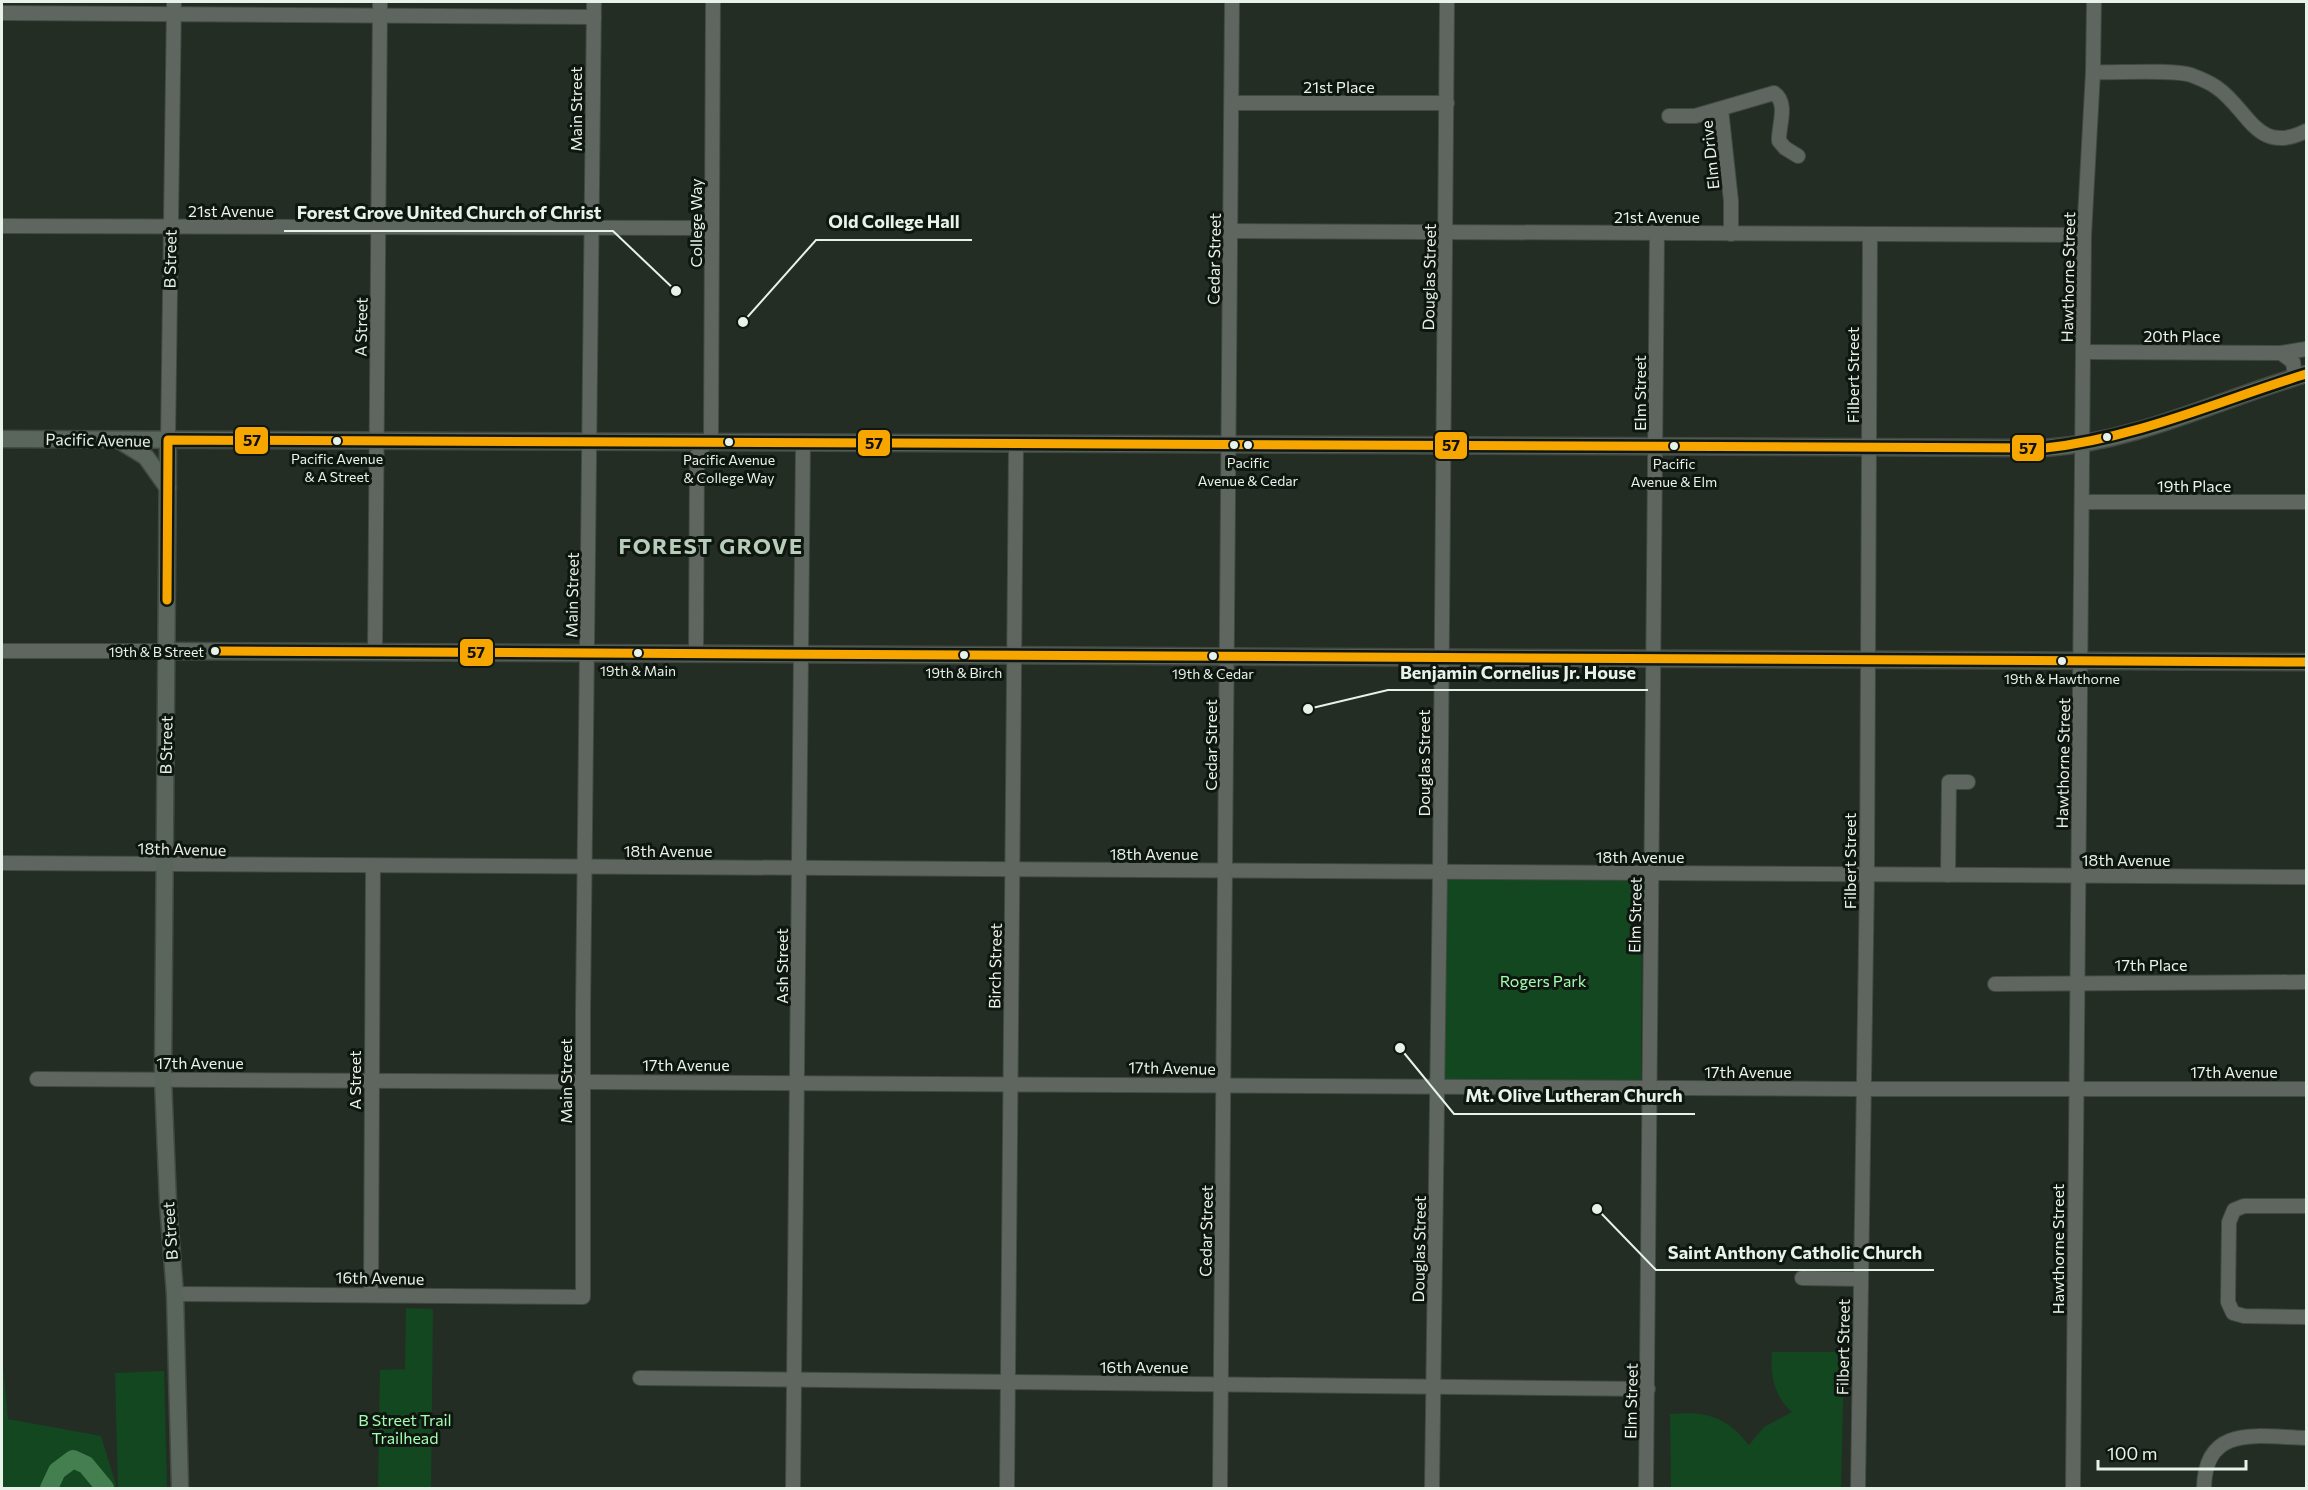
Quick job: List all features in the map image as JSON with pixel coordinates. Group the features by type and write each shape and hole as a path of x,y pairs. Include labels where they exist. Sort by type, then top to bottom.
{"main road":[{"name":"Pacific Avenue","path":"2,439 2045,448 2083,445 2149,427 2301,375"},
{"path":"118,440 146,457 168,488"},
{"name":"B Street","path":"168,440 163,1079 168,1203 176,1294 180,1488"},
{"path":"166,651 2307,662"}],"street":[{"name":"Main Street","path":"583,1297 584,867 594,2"},
{"name":"College Way","path":"696,653 697,455 711,436 714,2"},
{"name":"Cedar Street","path":"1220,1488 1227,872 1232,2"},
{"name":"Douglas Street","path":"1432,1488 1438,1086 1447,2"},
{"name":"Hawthorne Street","path":"2073,1488 2084,235 2093,72 2094,2"},
{"path":"2,13 174,7 380,8 594,17"},
{"name":"B Street","path":"168,440 174,7"},
{"name":"A Street","path":"375,652 380,8"},
{"path":"2093,72 2189,74 2216,87 2235,104 2252,127 2265,135 2280,138 2307,131"},
{"path":"1669,116 1695,116 1765,94 1778,95 1782,108 1779,141 1798,156"},
{"name":"21st Place","path":"1232,103 1447,103"},
{"name":"Elm Drive","path":"1721,109 1731,201 1731,234"},
{"name":"21st Avenue","path":"2,226 712,228"},
{"name":"21st Avenue","path":"1231,231 2084,235"},
{"name":"Elm Street","path":"1646,1488 1657,233"},
{"name":"Filbert Street","path":"1858,1488 1867,875 1866,660 1870,234"},
{"name":"20th Place","path":"2083,352 2281,353 2307,350"},
{"path":"2281,353 2287,355 2301,375"},
{"name":"Ash Street","path":"793,1488 803,443"},
{"name":"Birch Street","path":"1007,1488 1016,444"},
{"name":"19th Place","path":"2082,502 2307,502"},
{"path":"2,651 166,651"},
{"path":"1948,875 1949,782 1968,782"},
{"name":"18th Avenue","path":"2,863 2307,877"},
{"name":"A Street","path":"371,1294 373,866"},
{"name":"17th Place","path":"1995,984 2076,981 2307,982"},
{"name":"17th Avenue","path":"37,1079 1864,1089 2307,1089"},
{"path":"2307,1206 2244,1206 2234,1210 2229,1222 2228,1279 2228,1302 2233,1313 2244,1316 2307,1317"},
{"path":"1802,1278 1861,1279"},
{"name":"16th Avenue","path":"176,1294 583,1297"},
{"name":"16th Avenue","path":"640,1378 1648,1389"},
{"path":"2204,1488 2205,1465 2217,1448 2225,1442 2246,1437 2307,1438"}],"green space":[{"name":"Rogers Park","path":"1446,879 1642,881 1641,1084 1444,1082"},
{"name":"B Street Trail Trailhead","path":"406,1308 433,1309 431,1488 378,1488 380,1370 405,1369"},
{"path":"1772,1352 1837,1352 1844,1361 1841,1488 1671,1488 1670,1414 1683,1413 1714,1417 1732,1428 1749,1445 1764,1427 1792,1412 1777,1392 1772,1369"},
{"path":"2,1355 8,1419 101,1436 117,1488 2,1488"},
{"path":"164,1371 167,1488 118,1488 115,1373"}],"waterway":[{"path":"49,1488 57,1471 73,1459 86,1465 105,1488"}],"transit line":[{"name":"57","path":"167,600 168,440 2045,448 2079,443 2145,427 2306,374"},
{"name":"57","path":"215,651 2306,662"}],"place":[{"name":"Forest Grove United Church of Christ","path":"676,291"},
{"name":"Old College Hall","path":"743,322"},
{"name":"Pacific Avenue & A Street","path":"337,441"},
{"name":"Pacific Avenue & College Way","path":"729,442"},
{"name":"Pacific Avenue & Cedar","path":"1248,445"},
{"name":"Pacific Avenue & Elm","path":"1674,446"},
{"name":"19th & B Street","path":"215,651"},
{"name":"19th & Main","path":"638,653"},
{"name":"19th & Birch","path":"964,655"},
{"name":"19th & Cedar","path":"1213,656"},
{"name":"19th & Hawthorne","path":"2062,661"},
{"name":"Benjamin Cornelius Jr. House","path":"1308,709"},
{"name":"Mt. Olive Lutheran Church","path":"1400,1048"},
{"name":"Saint Anthony Catholic Church","path":"1597,1209"}],"district":[{"name":"FOREST GROVE","path":"711,546"}]}
